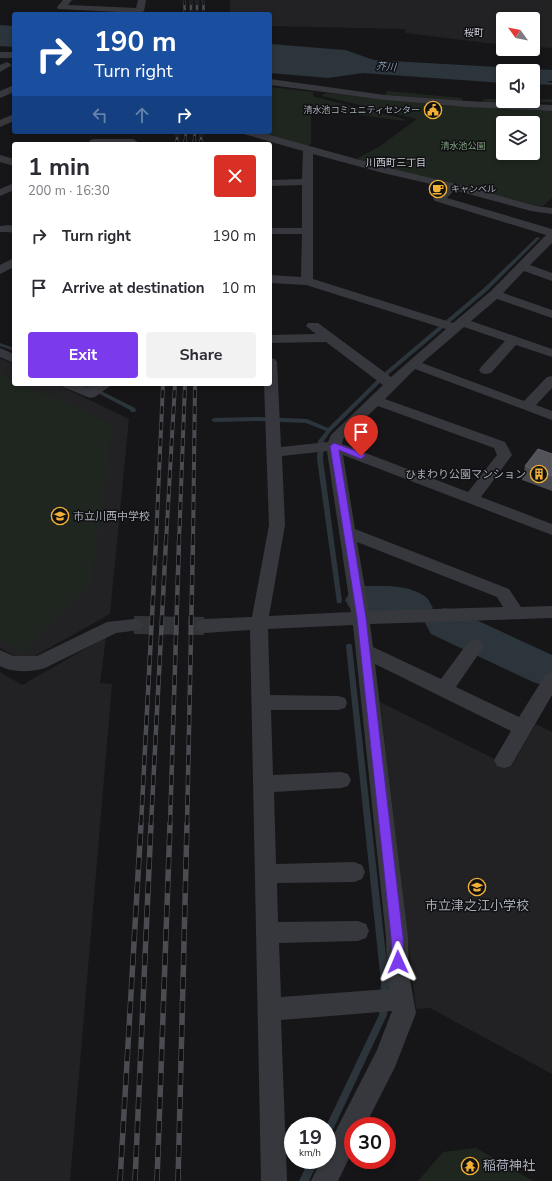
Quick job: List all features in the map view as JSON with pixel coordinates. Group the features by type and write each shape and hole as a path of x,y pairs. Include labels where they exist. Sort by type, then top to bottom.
{"street":[{"path":"68,0 61,7 140,11 142,0"},
{"path":"0,55 12,56"},
{"path":"272,82 386,98 496,105"},
{"path":"0,95 12,89"},
{"path":"540,107 552,104"},
{"path":"540,107 552,108"},
{"path":"0,124 9,118"},
{"path":"255,137 308,148 388,171 452,186 535,209 552,210"},
{"path":"94,139 134,139"},
{"path":"307,281 308,148"},
{"path":"0,158 12,162"},
{"path":"272,183 308,182"},
{"path":"452,186 439,199 552,233"},
{"path":"0,193 12,187"},
{"path":"0,229 12,229"},
{"path":"272,231 307,231"},
{"path":"324,1181 386,1058 404,1013 398,974 397,937 365,650 334,446 336,438 452,325 495,294 552,236"},
{"path":"0,270 12,263"},
{"path":"522,267 552,277"},
{"path":"272,279 307,281 452,325 514,340 552,353"},
{"path":"495,294 552,314"},
{"path":"313,326 391,384"},
{"path":"272,339 328,338"},
{"path":"486,370 514,340"},
{"path":"0,352 12,357"},
{"path":"413,364 552,416"},
{"path":"526,407 552,380"},
{"path":"72,386 90,394 103,386"},
{"path":"271,386 277,525 259,624 274,1181"},
{"path":"375,400 500,446 505,455 471,499"},
{"path":"275,452 334,446 552,530"},
{"path":"348,532 504,593 516,613"},
{"path":"204,626 361,618 552,612"},
{"path":"0,658 10,664 39,663 113,627 134,625"},
{"path":"444,689 475,646"},
{"path":"365,650 524,728"},
{"path":"504,760 552,679"},
{"path":"261,702 338,703"},
{"path":"264,784 341,780"},
{"path":"266,874 354,872"},
{"path":"268,933 358,931"},
{"path":"270,1009 403,999"}],"shaded area":[{"path":"230,0 552,0 552,48 540,47 540,12 496,12 496,44 406,33 405,29 272,26 272,12 230,12"},
{"name":"市立川西中学校","path":"0,358 12,363 12,386 60,386 129,419 110,614 35,656 16,657 0,648"},
{"path":"106,637 100,683 112,684 70,1181 0,1181 0,672 22,685"},
{"name":"市立津之江小学校","path":"380,702 511,767 536,724 552,732 552,1074 430,1008 416,1009"}],"green space":[{"path":"272,87 313,92 315,97 404,119 404,121 311,108 311,144 308,146 263,134 272,134"},
{"path":"387,91 462,98 462,101 385,95"},
{"name":"清水池公園","path":"325,93 440,105 552,111 552,198 543,206 537,206 359,161 358,158 380,146 417,119 322,96"},
{"path":"483,99 496,99 496,103 484,103"},
{"path":"540,99 552,99 552,102 540,102"},
{"name":"市立川西中学校","path":"0,373 12,378 12,386 28,386 112,426 91,583 22,652 0,640"},
{"name":"稲荷神社","path":"476,1148 533,1181 418,1181 443,1152"}],"water":[{"path":"0,25 12,26 12,47 0,46"},
{"name":"芥川","path":"272,44 345,50 374,60 496,67 496,82 363,73 328,78 272,73"},
{"path":"540,69 552,70 552,81 546,81 552,83 552,85 540,84"}],"building":[{"path":"538,449 552,454 552,476 525,466"}],"waterway":[{"path":"329,430 387,373 485,290 538,238"},
{"path":"0,344 12,349"},
{"path":"87,386 133,409 133,411"},
{"path":"214,420 259,419 307,421 329,430"},
{"path":"329,430 321,441 320,459 339,601"},
{"path":"365,600 396,600 413,608"},
{"path":"445,623 548,671"},
{"path":"335,1117 383,1015 385,983 349,646"},
{"path":"304,1181 310,1169"}],"tunnel":[{"path":"134,625 204,626"}],"railway":[{"path":"184,0 185,12"},
{"path":"191,0 191,12"},
{"path":"197,0 197,12"},
{"path":"203,0 204,12"},
{"path":"177,134 177,142"},
{"path":"185,141 186,134"},
{"path":"194,141 195,134"},
{"path":"201,134 201,142"},
{"path":"156,542 163,386"},
{"path":"166,542 175,386"},
{"path":"179,542 185,386"},
{"path":"193,542 195,386"},
{"path":"141,825 156,541"},
{"path":"151,825 166,541"},
{"path":"170,825 179,541"},
{"path":"187,825 193,541"},
{"path":"120,1181 141,824"},
{"path":"135,1181 151,824"},
{"path":"157,1181 170,824"},
{"path":"178,1181 187,824"}],"place":[{"name":"清水池コミュニティセンター","path":"433,110"},
{"name":"キャンベル","path":"438,189"},
{"name":"ひまわり公園マンション","path":"539,474"},
{"name":"市立川西中学校","path":"60,516"},
{"name":"市立津之江小学校","path":"477,887"},
{"name":"稲荷神社","path":"470,1166"}],"district":[{"name":"桜町","path":"474,33"},
{"name":"川西町三丁目","path":"396,163"}],"route":[{"path":"361,456 334,446 361,618 397,937 398,962"}]}
